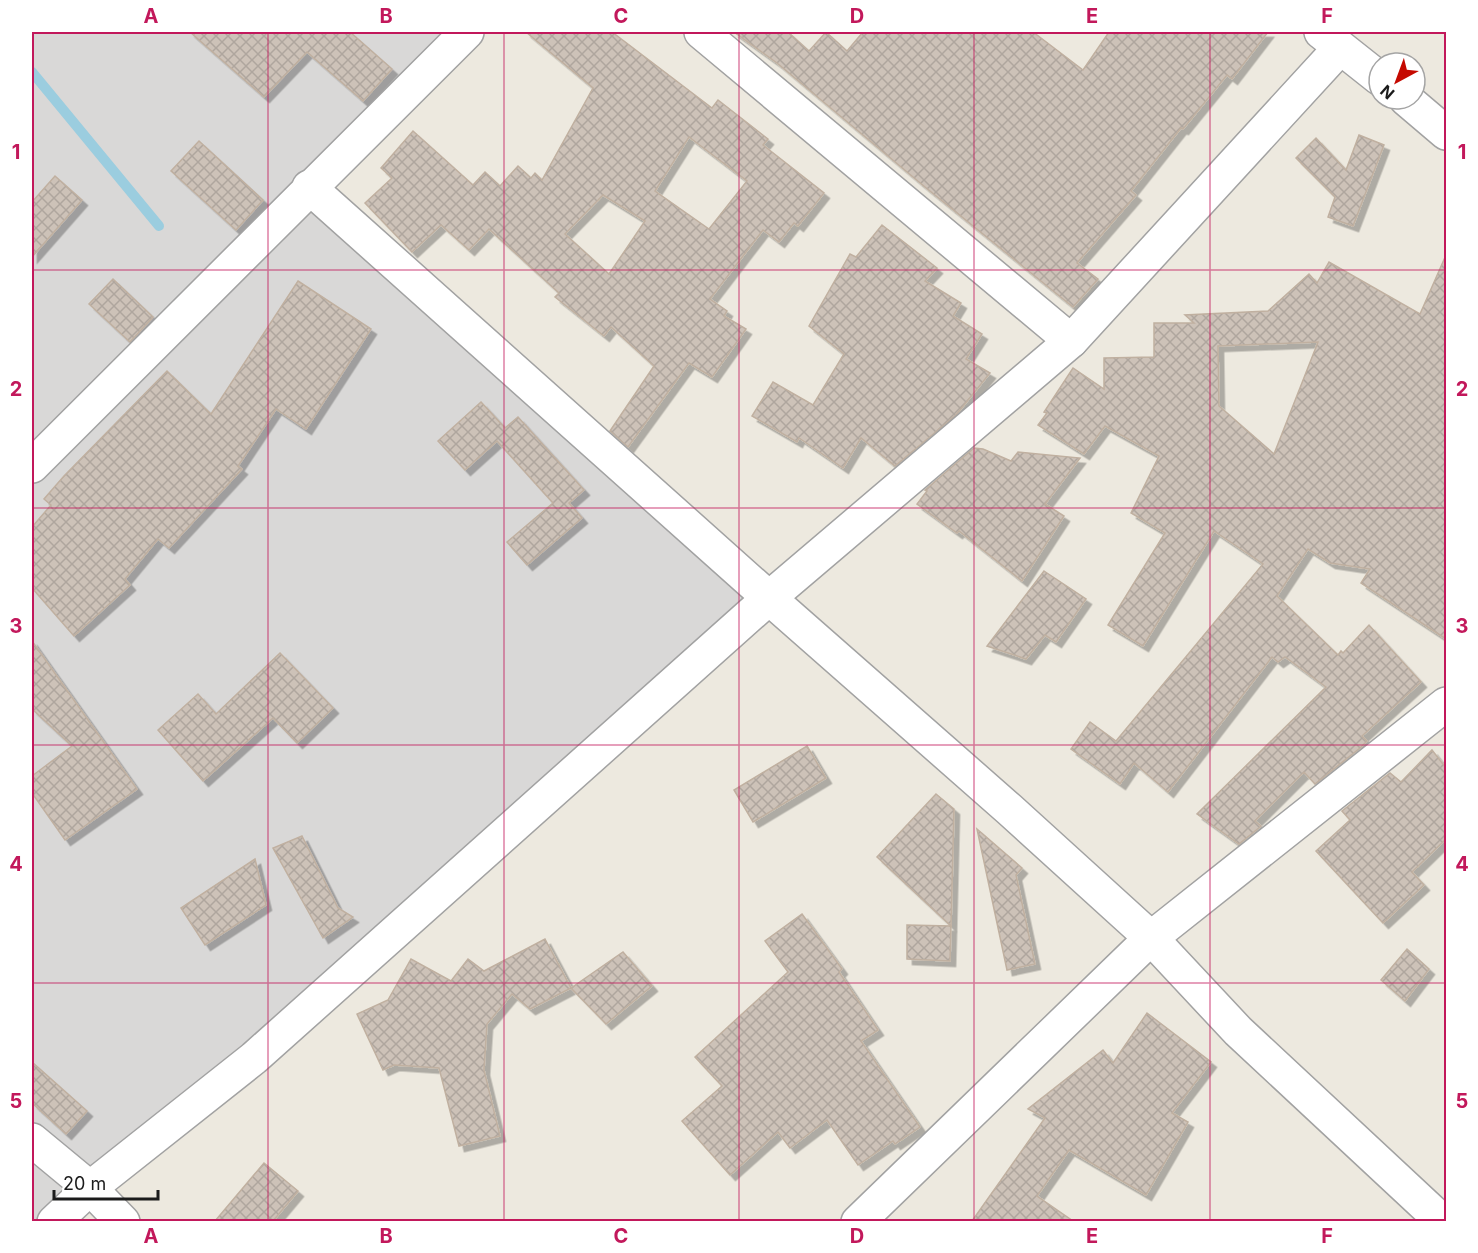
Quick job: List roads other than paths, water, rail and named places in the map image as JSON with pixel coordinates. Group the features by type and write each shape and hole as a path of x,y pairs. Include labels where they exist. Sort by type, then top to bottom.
{"street":[{"path":"32,466 309,187 467,32"},
{"path":"701,32 1071,341"},
{"path":"54,1221 90,1188 263,1050 768,598 1071,341 1330,40 1367,69"},
{"path":"1427,108 1446,133"},
{"path":"309,187 1151,938 1238,1030 1443,1221"},
{"path":"858,1221 1151,938 1446,704"},
{"path":"32,1140 90,1188 123,1221"}],"waterway":[{"path":"32,72 159,226"}]}
